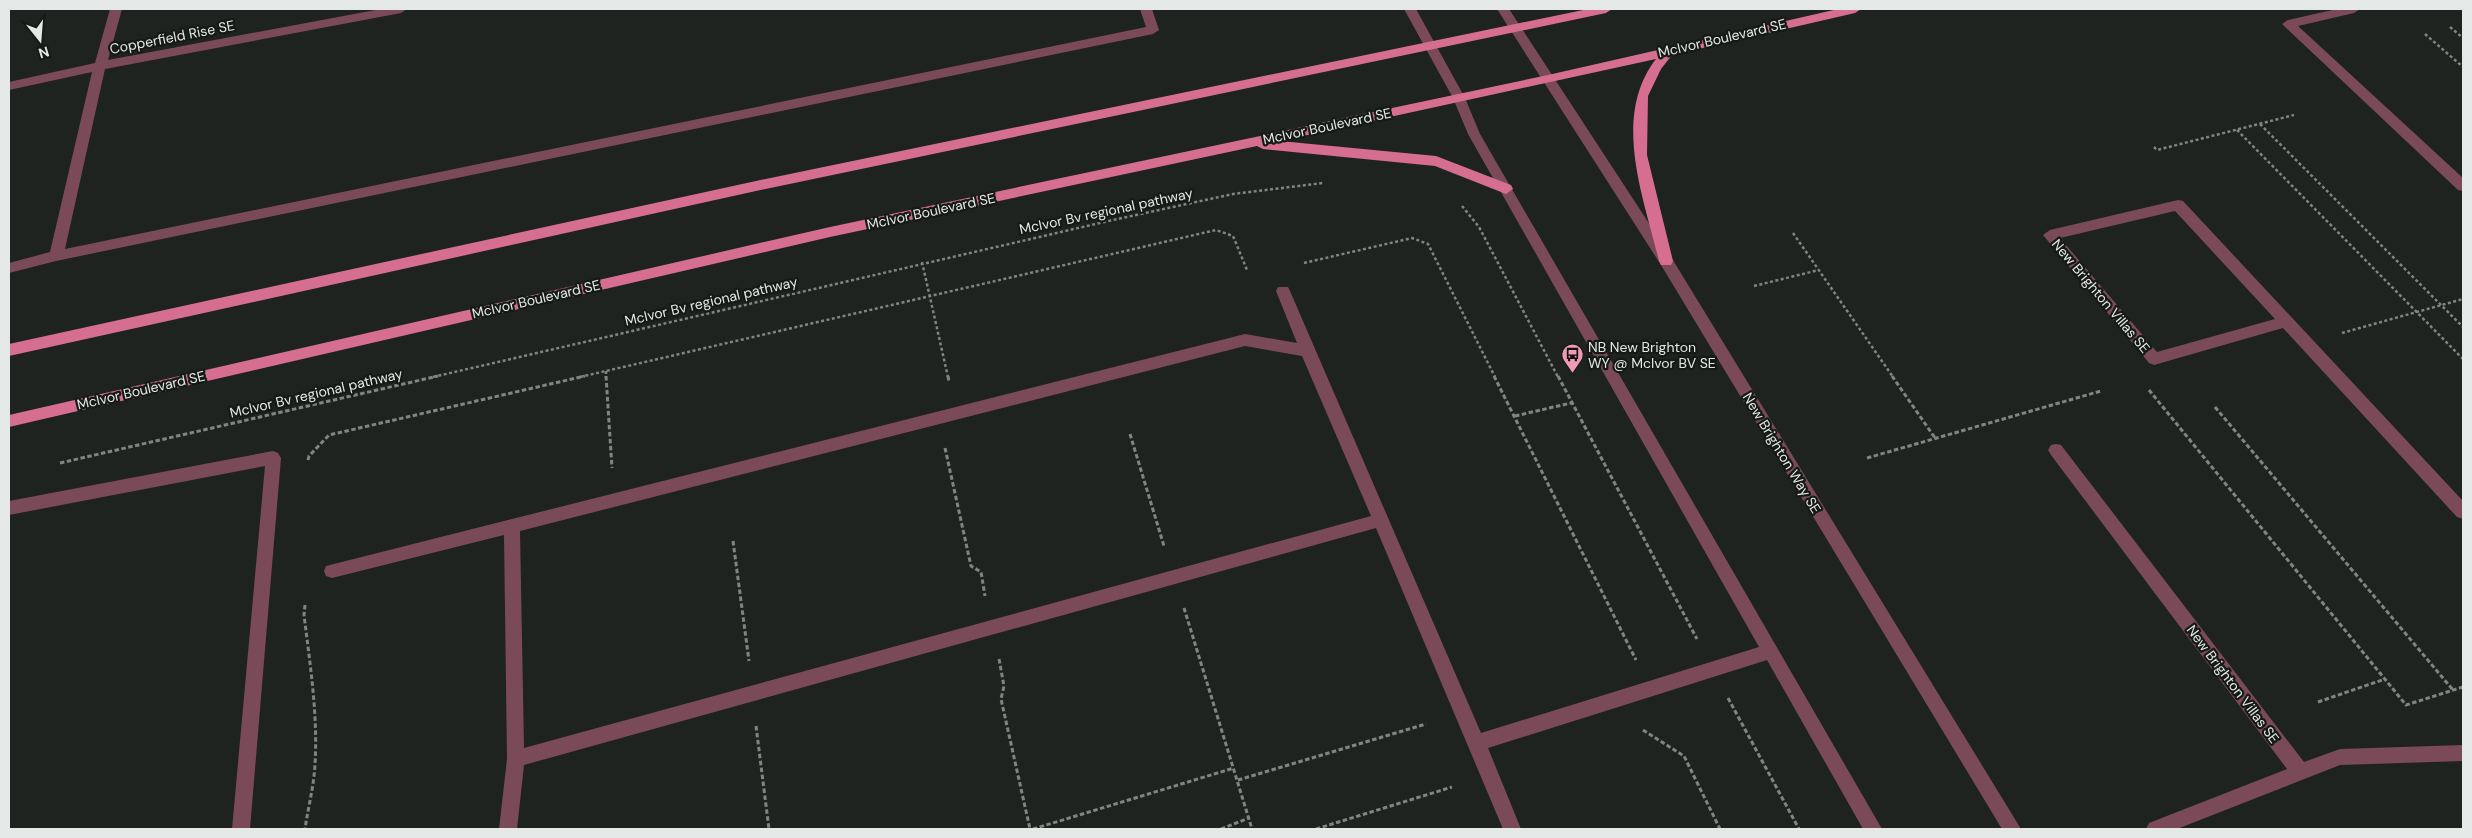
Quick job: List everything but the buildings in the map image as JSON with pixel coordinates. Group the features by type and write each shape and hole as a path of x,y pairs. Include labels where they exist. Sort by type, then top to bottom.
{"main road":[{"path":"9,350 756,186 1606,9"},
{"name":"McIvor Boulevard SE","path":"9,421 830,232 1548,79 1855,9"},
{"path":"1666,261 1640,155 1642,96 1656,67 1669,50"},
{"path":"1246,143 1436,161 1506,189"}],"street":[{"path":"56,256 100,66 116,9"},
{"name":"Copperfield Rise SE","path":"9,86 371,12 401,9"},
{"path":"9,268 56,256 1153,30 1146,9"},
{"path":"1410,9 1459,98 1474,134 1873,829"},
{"name":"New Brighton Way SE","path":"1503,9 1666,261 2012,829"},
{"path":"2354,9 2288,24 2463,186"},
{"name":"New Brighton Villas SE","path":"2287,321 2154,359 2050,235 2178,205 2287,321 2463,512"},
{"path":"1283,291 1512,829"},
{"path":"332,571 1245,340 1307,351"},
{"name":"New Brighton Villas SE","path":"2056,450 2301,773"},
{"path":"9,508 273,458 241,829"},
{"path":"516,759 1381,520"},
{"path":"508,829 516,759 512,526"},
{"path":"1477,743 1771,651"},
{"path":"2154,829 2340,757 2463,753"}],"path":[{"path":"2450,27 2463,38"},
{"path":"2425,34 2463,67"},
{"path":"2154,147 2157,150 2294,115"},
{"path":"2260,124 2463,327"},
{"path":"2237,130 2463,359"},
{"name":"McIvor Bv regional pathway","path":"53,464 922,262 1233,194 1328,182"},
{"path":"1460,204 1479,227 1799,829"},
{"path":"308,465 308,456 329,435 1216,230 1233,236 1247,270"},
{"path":"1794,233 1935,438"},
{"path":"1304,263 1412,238 1428,244 1636,660"},
{"path":"922,262 950,386"},
{"path":"1754,286 1819,270"},
{"path":"2335,335 2463,299"},
{"path":"606,371 612,476"},
{"path":"2148,389 2406,705 2463,687"},
{"path":"1867,458 2101,391"},
{"path":"1515,416 1571,403"},
{"path":"2215,407 2453,690"},
{"path":"1130,434 1164,546"},
{"path":"944,445 971,566 980,572 985,599"},
{"path":"733,540 749,662"},
{"path":"1183,604 1252,829"},
{"path":"304,605 313,675 315,747 305,829"},
{"path":"998,656 1004,686 1001,700 1032,829 1234,768"},
{"path":"2318,702 2384,679"},
{"path":"755,724 769,829"},
{"path":"1237,780 1426,724"},
{"path":"1643,730 1684,756 1720,829"},
{"path":"1316,829 1452,787"},
{"path":"1221,829 1249,818"}],"place":[{"name":"NB New Brighton WY @ McIvor BV SE","path":"1572,374"}]}
